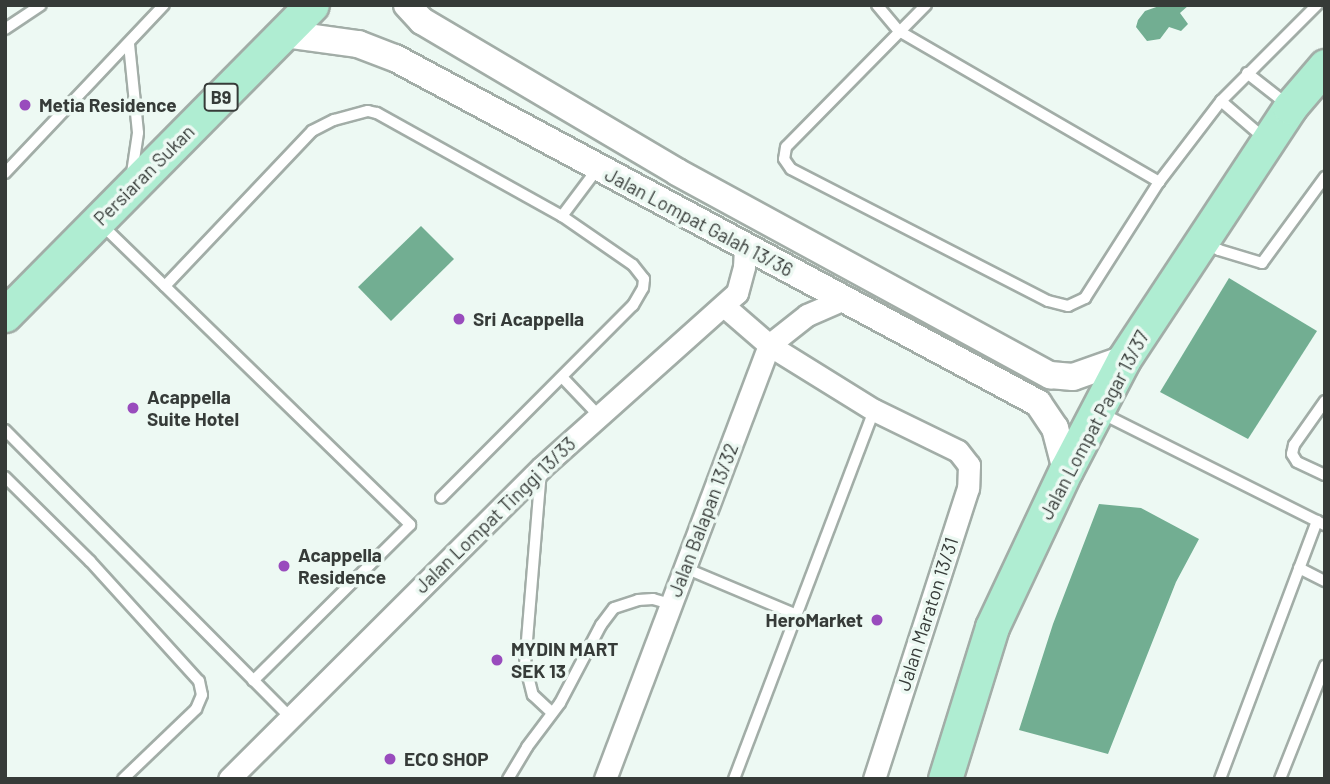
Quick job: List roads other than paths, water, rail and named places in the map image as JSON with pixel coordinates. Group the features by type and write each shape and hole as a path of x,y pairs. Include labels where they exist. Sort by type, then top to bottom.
{"main road":[{"name":"Persiaran Sukan","path":"5,315 312,5"},
{"name":"Jalan Lompat Pagar 13/37","path":"946,779 992,628 1066,471 1124,359 1290,107 1325,67"}],"street":[{"name":"Jalan Lompat Galah 13/36","path":"407,5 422,21 677,172 1050,375 1073,377 1124,359"},
{"name":"Jalan Lompat Galah 13/36","path":"285,34 358,44 395,58 1038,403 1055,428 1066,471"},
{"path":"598,168 618,166 677,172"},
{"name":"Jalan Lompat Tinggi 13/33","path":"229,779 541,468 737,293 744,267 745,248"},
{"path":"769,345 807,315 844,299"},
{"path":"724,306 769,345 874,410"},
{"name":"Jalan Balapan 13/32","path":"605,779 769,345"},
{"name":"Jalan Maraton 13/31","path":"874,410 958,451 969,465 968,488 874,779"}],"lane":[{"path":"5,29 41,5"},
{"path":"5,173 164,5"},
{"path":"877,5 899,31 1159,182"},
{"path":"926,5 786,147 784,159 791,169 1048,301 1068,306 1085,298 1159,182 1221,101 1317,5"},
{"path":"129,44 138,133 130,189"},
{"path":"1247,73 1290,107"},
{"path":"1221,101 1267,141"},
{"path":"165,286 312,131 334,120 368,111 377,113 562,216 633,265 644,279 643,288 633,305 441,499"},
{"path":"562,216 598,168"},
{"path":"1202,241 1219,250 1262,263 1325,177"},
{"path":"99,222 410,525 253,681"},
{"path":"562,377 599,416"},
{"path":"1325,401 1294,445 1292,454 1297,462 1325,475"},
{"path":"734,779 874,410"},
{"path":"1098,412 1321,523 1300,568 1220,779"},
{"path":"5,430 289,717"},
{"path":"541,468 525,664 533,695 552,713"},
{"path":"5,477 90,561 199,681 202,695 196,709 124,779"},
{"path":"685,568 797,615"},
{"path":"1300,568 1325,581"},
{"path":"508,779 552,713 601,625 614,608 638,600 653,599 671,604"},
{"path":"1280,779 1325,666"}],"place":[{"name":"Metia Residence","path":"25,105"},
{"name":"Sri Acappella","path":"459,319"},
{"name":"Acappella Suite Hotel","path":"133,408"},
{"name":"Acappella Residence","path":"284,566"},
{"name":"HeroMarket","path":"877,620"},
{"name":"MYDIN MART SEK 13","path":"497,660"},
{"name":"ECO SHOP","path":"390,759"}]}
